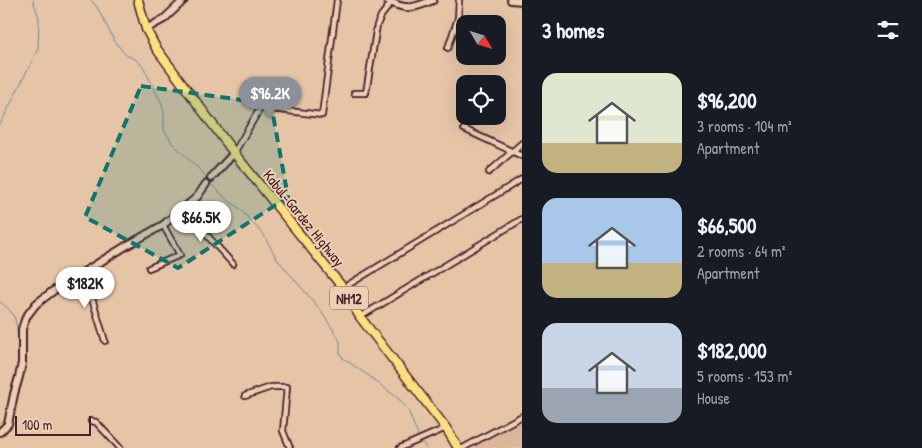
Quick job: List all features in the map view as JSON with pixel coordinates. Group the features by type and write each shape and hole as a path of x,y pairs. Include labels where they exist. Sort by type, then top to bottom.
{"highway":[{"name":"Kabul-Gardez Highway","path":"138,0 146,29 156,48 234,153 343,288 360,317 446,428 458,448"}],"street":[{"path":"146,29 164,19 184,0"},
{"path":"0,432 8,424 22,363 22,329 26,317 36,304 53,291 163,225 197,197 208,181 234,153 262,106 271,110 322,114 337,0"},
{"path":"354,92 366,93 377,25 389,1 404,8 420,6 433,0"},
{"path":"448,48 458,18 460,0"},
{"path":"511,0 522,1"},
{"path":"464,129 522,156"},
{"path":"489,172 522,142"},
{"path":"343,288 522,178"},
{"path":"183,209 233,264"},
{"path":"360,317 522,219"},
{"path":"149,268 180,255 163,225"},
{"path":"84,272 105,341"},
{"path":"244,396 271,388 287,387 284,431 290,448"},
{"path":"463,448 522,416"},
{"path":"91,421 96,422 120,448"},
{"path":"400,448 446,428"}],"highlighted area":[{"path":"141,86 271,104 288,197 178,268 85,217"}],"shaded area":[{"path":"522,416 522,448 463,448"}],"waterway":[{"path":"0,125 38,49 39,18 33,0"},
{"path":"91,0 97,7 115,42 126,55 135,59 143,66 162,104 164,130 173,144 263,234 277,259 318,307 332,328 340,341 340,353 343,358 400,400 408,410 419,438"},
{"path":"0,302 7,307 14,318 19,352"},
{"path":"7,413 11,389 18,368"},
{"path":"422,441 426,448"}]}
